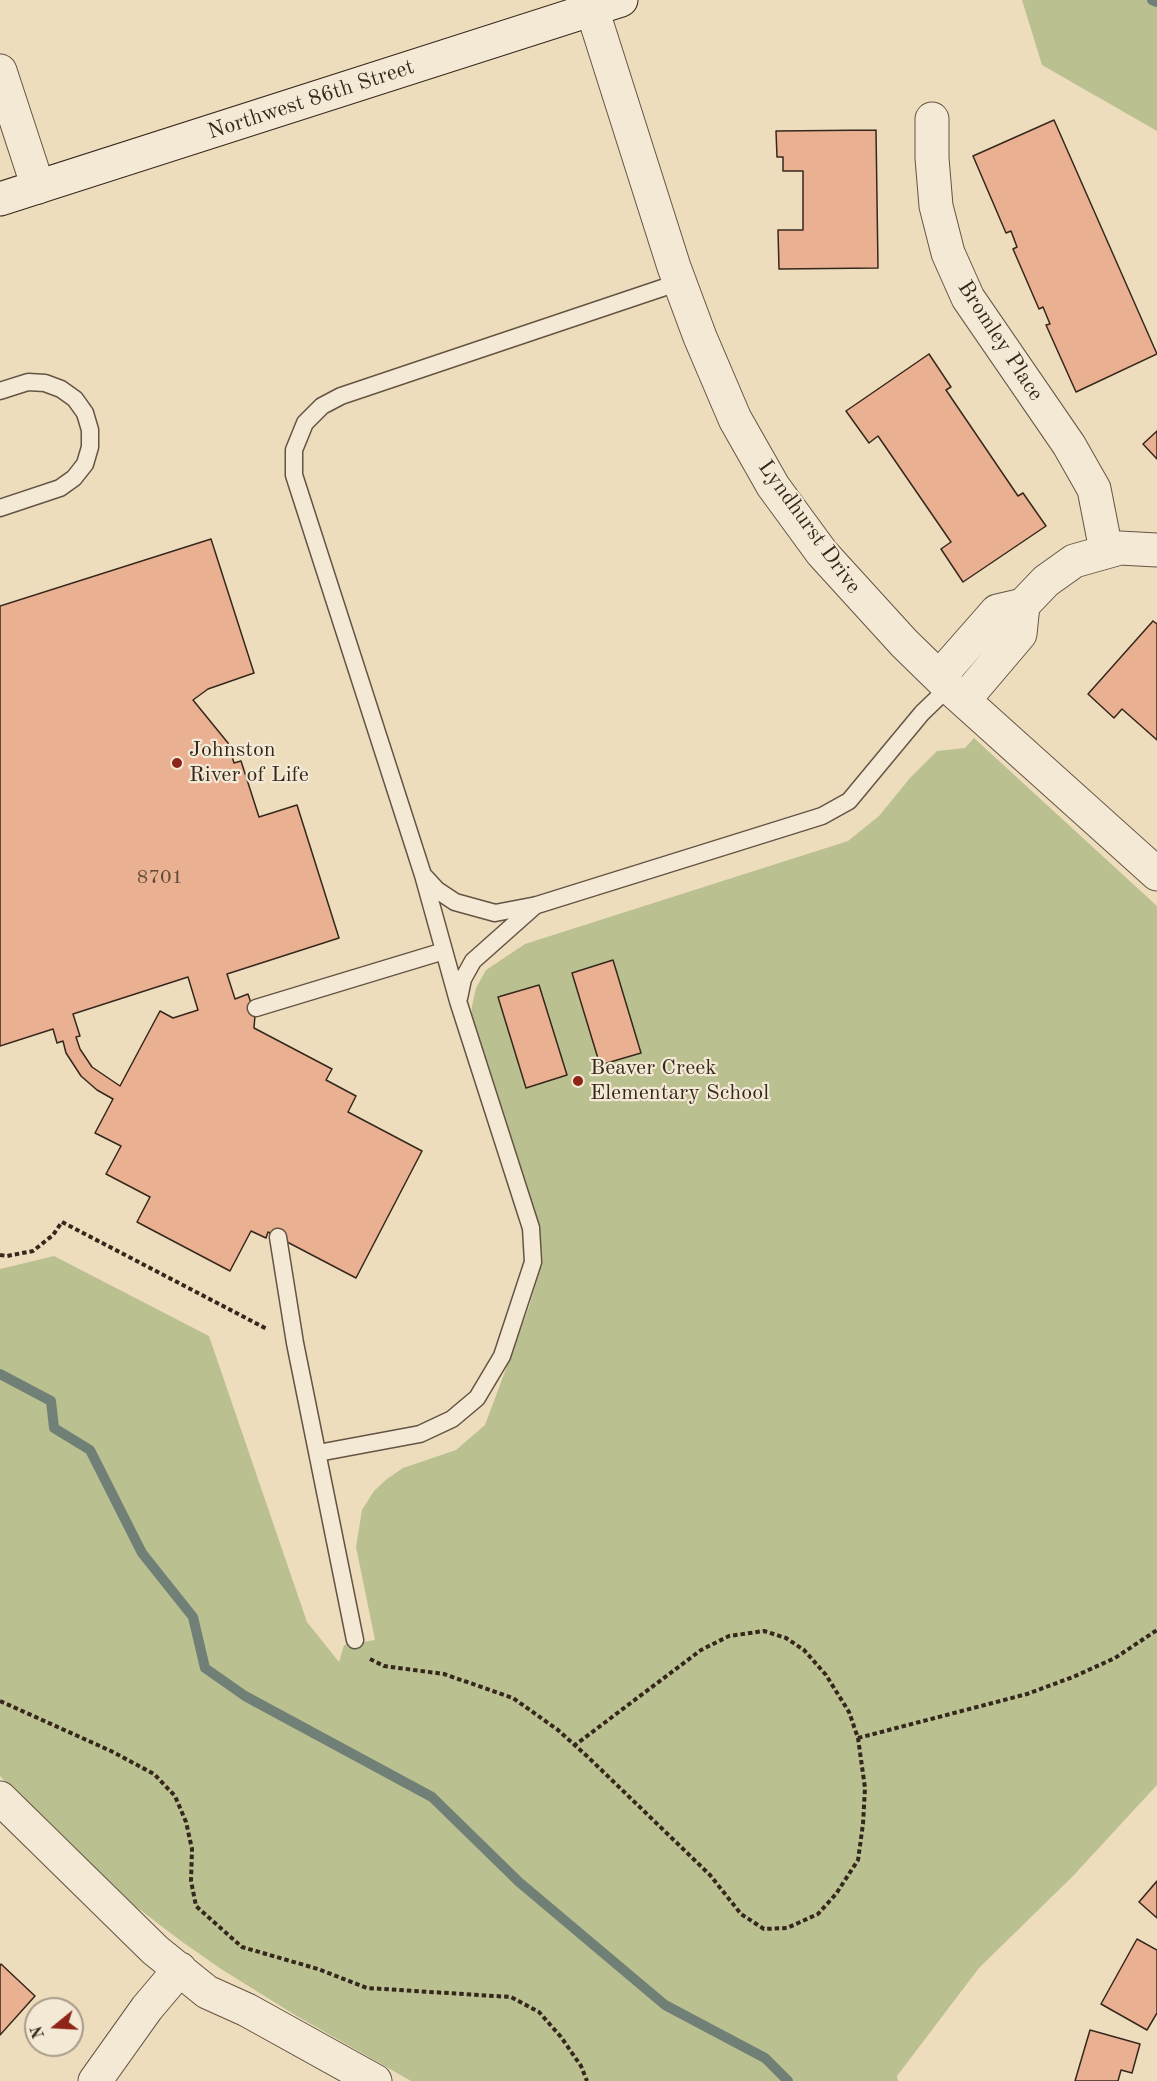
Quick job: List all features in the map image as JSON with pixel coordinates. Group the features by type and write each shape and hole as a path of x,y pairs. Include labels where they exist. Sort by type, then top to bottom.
{"street":[{"name":"Northwest 86th Street","path":"0,199 606,5"},
{"name":"Lyndhurst Drive","path":"606,5 680,282 735,419 773,486 822,553 870,608 951,688 1157,874"},
{"path":"0,71 38,187"},
{"name":"Bromley Place","path":"932,119 936,206 948,253 968,298 1069,445 1094,489 1106,550"},
{"path":"951,688 1020,634 1023,605 1046,581 1074,561 1106,550 1157,550"},
{"path":"0,1798 155,1950 207,1992 247,2010 375,2081"},
{"path":"95,2081 147,2008 180,1969"}],"lane":[{"path":"318,1453 420,1434 452,1419 477,1398 502,1356 533,1262 531,1228 458,1001 423,875 294,475 294,450 305,423 322,406 340,396 680,282"},
{"path":"0,391 28,382 45,383 62,389 75,399 86,414 90,430 90,447 85,464 74,478 60,488 0,508"},
{"path":"423,875 446,896 474,909 495,913 537,904 822,816 849,801 922,713 951,688"},
{"path":"458,1001 463,979 472,961 537,904"},
{"path":"256,1008 444,951"},
{"path":"278,1237 295,1343 355,1640"}],"path":[{"path":"0,1255 7,1256 33,1251 53,1235 62,1222 295,1343"},
{"path":"858,1738 1027,1694 1115,1658 1157,1630"},
{"path":"355,1640 365,1657 384,1666 444,1674 513,1698 575,1745 703,1868 741,1914 764,1929 787,1928 818,1914 836,1894 858,1860 865,1788 858,1738 849,1712 826,1676 804,1650 786,1638 764,1631 729,1636 701,1650 575,1745"},
{"path":"0,1701 111,1751 154,1774 175,1796 186,1822 192,1849 191,1881 196,1906 242,1947 318,1968 367,1988 511,1997 539,2012 547,2020 581,2066 587,2081"}],"green space":[{"path":"1022,0 1157,0 1157,131 1042,65"},
{"path":"974,738 1157,906 1157,1785 1073,1876 979,1968 897,2076 898,2081 411,2081 295,2015 181,1941 118,1893 60,1839 0,1776 0,1269 54,1256 209,1336 307,1622 339,1662 344,1645 375,1640 356,1547 362,1510 374,1491 387,1479 403,1468 456,1450 485,1425 529,1307 540,1270 541,1244 537,1222 471,1022 476,988 486,970 525,944 848,841 879,816 910,778 937,751 965,748"}],"building":[{"path":"1054,120 1157,354 1076,392 1046,325 1050,324 1043,307 1039,309 1013,249 1017,247 1011,231 1006,233 973,156"},
{"path":"876,130 878,268 779,269 778,230 803,230 803,171 783,171 783,157 777,157 776,131"},
{"path":"929,354 951,387 946,390 1018,496 1023,493 1046,526 963,582 941,549 951,542 878,436 869,443 846,411"},
{"path":"1157,431 1157,459 1143,444"},
{"path":"211,539 254,673 208,689 193,700 228,743 234,763 241,761 259,817 297,805 339,938 227,974 235,999 248,994 255,1015 254,1028 332,1069 326,1080 356,1096 348,1112 422,1151 356,1278 268,1232 266,1238 251,1231 230,1271 137,1222 150,1197 106,1174 121,1146 95,1133 113,1099 97,1090 81,1076 66,1053 63,1041 57,1043 53,1029 0,1046 0,606","holes":["188,977 198,1010 173,1018 160,1011 120,1086 92,1067 80,1049 76,1037 80,1036 73,1014"]},
{"path":"1153,621 1157,624 1157,740 1122,709 1114,718 1088,694"},
{"path":"613,960 641,1053 600,1065 572,973"},
{"path":"539,985 567,1075 526,1088 498,997"},
{"path":"1157,1881 1157,1918 1139,1902"},
{"path":"1137,1939 1157,1950 1157,2013 1147,2030 1101,2004"},
{"path":"1,1964 35,1996 24,1997 24,2008 0,2035"},
{"path":"1090,2030 1140,2044 1132,2073 1121,2070 1118,2081 1075,2081"}],"waterway":[{"path":"1152,0 1157,2"},
{"path":"0,1374 51,1401 54,1428 90,1450 142,1553 193,1617 205,1668 245,1696 432,1797 519,1882 665,2005 765,2058 788,2081"}],"place":[{"name":"Johnston River of Life","path":"177,763"},
{"name":"Beaver Creek Elementary School","path":"578,1081"}]}
